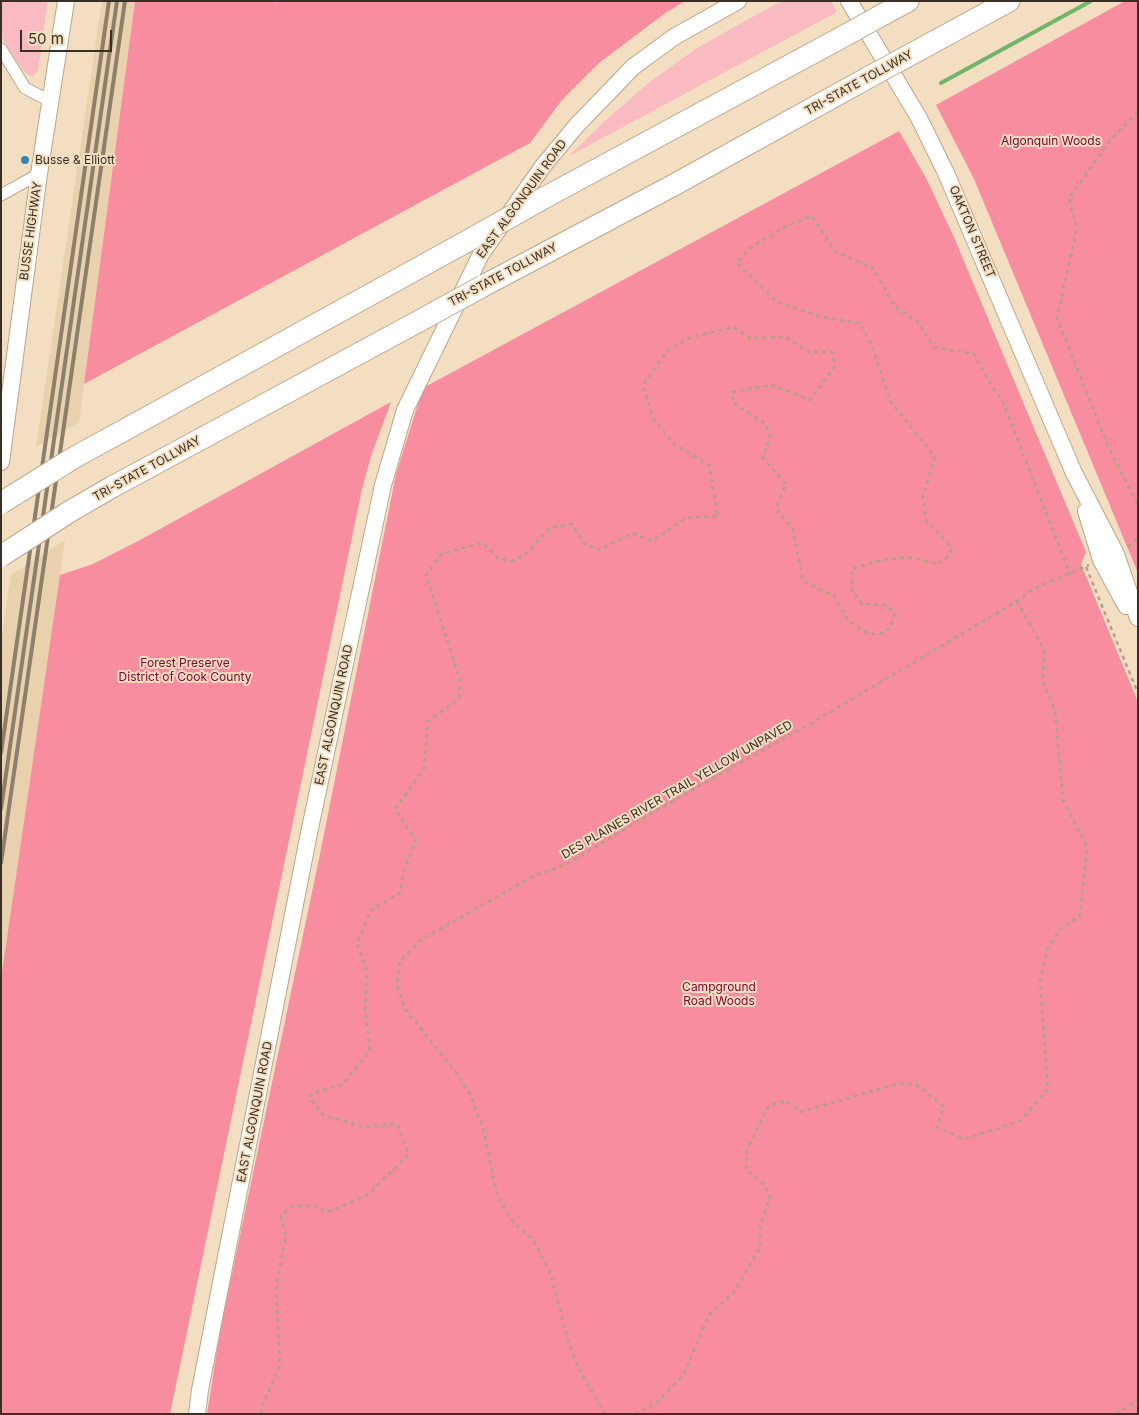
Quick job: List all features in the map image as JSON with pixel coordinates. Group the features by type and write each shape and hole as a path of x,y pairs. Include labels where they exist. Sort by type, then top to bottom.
{"highway":[{"path":"1,503 119,432 542,199 908,1"},
{"name":"TRI-STATE TOLLWAY","path":"1,556 68,512 112,487 672,186 1009,1"}],"main road":[{"name":"BUSSE HIGHWAY","path":"1,462 4,412 66,1"},
{"name":"EAST ALGONQUIN ROAD","path":"197,1414 200,1390 309,833 383,485 405,410 481,254 543,166 621,77 674,37 738,1"},
{"name":"OAKTON STREET","path":"849,1 919,118 936,151 1074,474 1116,554 1138,618"},
{"name":"OAKTON STREET","path":"1074,474 1101,560 1138,628"}],"street":[{"path":"1,49 25,88 50,101"},
{"path":"1,195 39,174"}],"path":[{"path":"1138,112 1111,139 1069,198 1077,228 1057,318 1108,446 1138,505"},
{"path":"262,1414 261,1410 280,1365 276,1288 286,1236 281,1216 292,1206 314,1206 328,1212 369,1194 409,1154 397,1124 365,1127 323,1115 309,1097 319,1091 342,1086 370,1050 365,1009 366,972 357,943 370,910 400,893 404,871 416,840 395,809 424,769 428,721 459,699 460,679 426,575 441,554 482,543 498,558 512,561 526,554 549,528 572,524 584,543 598,550 634,533 652,541 686,518 718,516 709,466 674,444 653,418 643,385 669,349 692,337 732,327 750,338 786,337 808,352 832,352 835,366 810,400 771,385 732,392 733,403 766,424 770,435 763,458 786,484 776,508 793,529 803,581 834,596 848,620 864,632 878,635 890,628 895,613 886,605 862,604 852,590 852,569 876,560 908,557 937,564 946,559 952,548 926,520 923,496 934,457 891,402 871,344 860,323 822,317 777,302 737,263 747,250 787,226 812,216 835,251 872,268 894,306 918,322 934,347 974,354 989,381 1004,402 1070,574"},
{"path":"1123,551 1138,538"},
{"name":"DES PLAINES RIVER TRAIL YELLOW UNPAVED","path":"605,1414 578,1367 569,1343 550,1272 533,1240 513,1222 497,1195 483,1128 470,1094 455,1071 405,1009 397,985 400,961 422,939 532,877 567,864 667,804 810,724 1017,601 1034,589 1095,563"},
{"path":"1086,566 1138,692"},
{"path":"634,1414 656,1403 683,1376 709,1315 734,1292 760,1248 760,1225 770,1198 765,1185 746,1169 747,1150 769,1106 786,1101 801,1112 900,1083 917,1085 944,1107 937,1127 964,1139 1020,1121 1048,1090 1040,981 1047,950 1060,929 1080,916 1087,847 1063,800 1055,711 1043,682 1044,650 1017,601"},
{"path":"1116,1414 1138,1400"}],"shaded area":[{"path":"1,1 48,1 38,71 32,77 23,71 1,36"},
{"path":"102,1 135,1 79,422 36,447"},
{"path":"781,1 831,1 837,12 569,156 647,84 697,48"},
{"path":"65,540 1,981 1,640 11,575"}],"green space":[{"path":"135,1 275,1 276,3 280,1 685,1 664,14 599,63 562,100 530,143 84,384"},
{"name":"Algonquin Woods","path":"1125,1 1138,1 1138,573 974,179 936,105"},
{"name":"Campground Road Woods","path":"899,131 926,178 953,235 1086,552 1081,564 1138,702 1138,1414 207,1414 220,1331 320,854 396,474 423,388"},
{"name":"Forest Preserve District of Cook County","path":"391,402 371,456 362,489 170,1414 1,1414 1,979 60,575 93,564 140,540"}],"waterway":[{"path":"941,83 1091,1"}],"railway":[{"path":"1,753 109,1"},
{"path":"1,809 117,1"},
{"path":"1,863 125,1"}],"place":[{"name":"Busse & Elliott","path":"25,160"}]}
